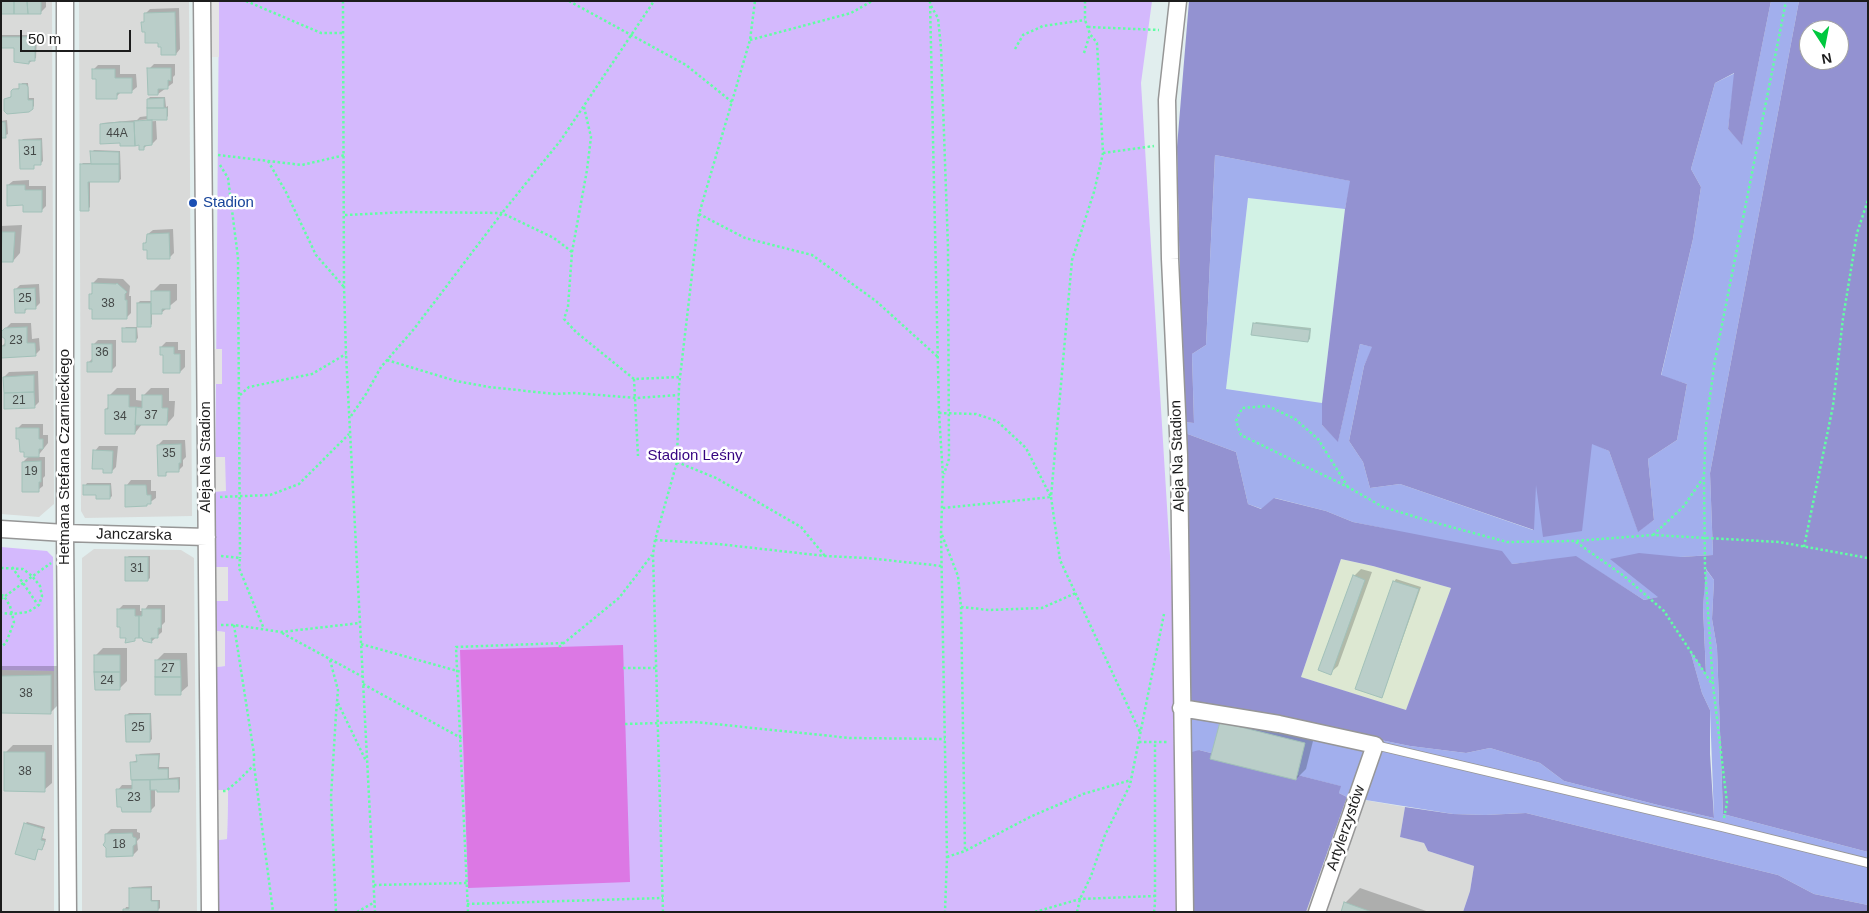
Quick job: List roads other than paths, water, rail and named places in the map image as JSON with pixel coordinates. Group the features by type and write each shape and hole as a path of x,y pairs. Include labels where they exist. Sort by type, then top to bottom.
{"street":[{"name":"Hetmana Stefana Czarnieckiego","path":"65,1 65,533 68,912"},
{"name":"Aleja Na Stadion","path":"202,1 210,912"},
{"name":"Aleja Na Stadion","path":"1178,1 1167,100 1170,259 1179,455 1184,912"},
{"name":"Janczarska","path":"1,528 65,533 207,537"},
{"path":"1181,708 1279,724 1374,745"},
{"name":"Artylerzystów","path":"1317,912 1374,745"}],"lane":[{"path":"1374,745 1868,863"}],"place":[{"name":"Stadion","path":"193,203"}],"park label":[{"name":"Stadion Leśny","path":"695,456"}]}
